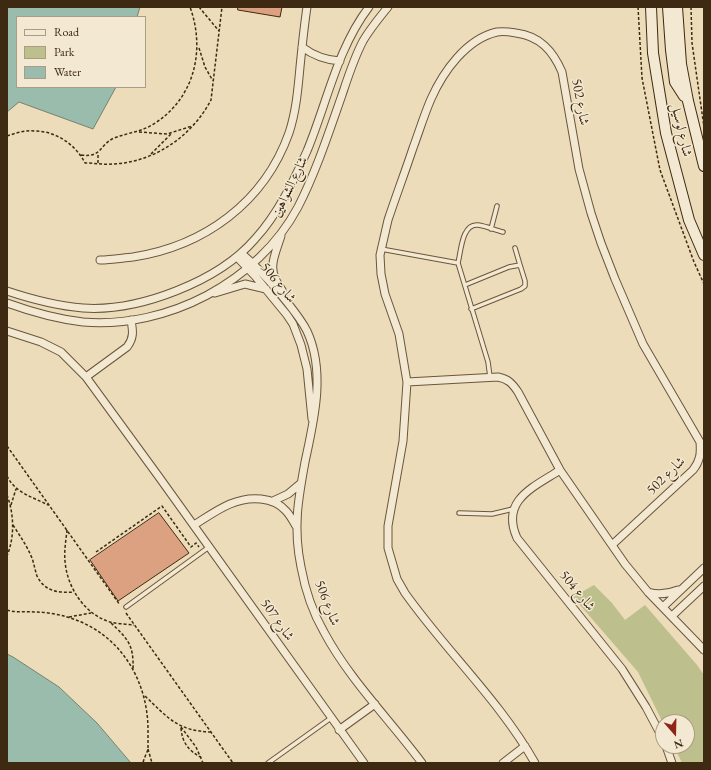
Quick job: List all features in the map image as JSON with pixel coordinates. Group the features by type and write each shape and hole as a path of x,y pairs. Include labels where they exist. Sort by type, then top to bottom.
{"street":[{"path":"100,260 142,255 178,246 196,238 215,227 233,213 261,184 273,166 289,132 296,102 307,7"},
{"name":"شارع الشواهين","path":"7,290 54,304 83,308 122,306 174,292 194,284 239,255 256,239 279,207 288,190 307,150 340,61 354,32 369,7"},
{"name":"شارع الشواهين","path":"7,303 65,320 96,322 131,320 154,316 178,308 210,293 235,278 268,248 298,207 333,119 353,63 363,41 374,23 388,7"},
{"name":"شارع لوسيل","path":"650,7 653,53 666,133 689,220 704,254"},
{"path":"668,7 675,82 688,101"},
{"name":"شارع لوسيل","path":"677,7 681,64 688,101 704,166"},
{"name":"شارع 502","path":"535,763 525,746 504,717 405,593 397,579 388,548 388,526 403,441 407,382 399,334 385,294 381,274 381,249 388,220 431,99 446,72 468,47 484,37 498,32 533,38 546,47 556,59 562,72 579,169 591,213 615,279 644,344 700,442 701,450 698,463 693,470 612,544"},
{"path":"302,47 319,57 340,61"},
{"name":"شارع 506","path":"281,232 273,258 272,268 288,303"},
{"name":"شارع 506","path":"239,255 288,303 305,327 314,351 317,372 315,413 300,484 296,527 298,552 305,584 323,632 337,654 422,763"},
{"name":"شارع 506","path":"250,265 266,289 287,315 297,334 307,369 312,423"},
{"path":"210,293 221,292 245,284 266,289"},
{"path":"86,377 131,342 133,335 131,320"},
{"name":"شارع 507","path":"7,332 41,342 61,352 86,377 364,763"},
{"path":"407,382 490,377 505,378 510,381 560,470 612,544 624,564 648,592 704,650"},
{"path":"513,509 519,499 526,492 560,470"},
{"path":"273,501 288,494 300,484"},
{"path":"194,525 238,500 256,498 273,501 286,511 296,527"},
{"name":"شارع 504","path":"513,509 512,521 517,538 622,669 655,724"},
{"path":"663,607 704,568"},
{"path":"672,616 704,586"},
{"path":"648,592 654,594 666,594 682,588"},
{"path":"339,730 375,704"},
{"path":"503,763 525,746"}],"lane":[{"path":"491,228 497,206"},
{"path":"490,377 488,362 458,263 467,229 478,225 503,232"},
{"path":"471,309 525,286 525,281 515,248"},
{"path":"381,249 458,263"},
{"path":"465,286 520,264"},
{"path":"459,513 492,514 513,509"},
{"path":"126,607 209,547"},
{"path":"268,763 331,718"}],"path":[{"path":"81,155 98,153 110,140 116,137 138,132 152,125 168,113 178,102 193,75 197,59 197,28 190,7"},
{"path":"199,7 219,31"},
{"path":"7,136 22,132 36,131 51,134 62,138 81,155 85,163 114,164 137,160 160,151 181,138 194,125 210,100 222,7"},
{"path":"691,7 692,43 704,127"},
{"path":"198,46 205,67 213,81"},
{"path":"138,132 172,133 194,125"},
{"path":"150,156 172,133"},
{"path":"98,153 98,163"},
{"path":"7,446 121,606"},
{"path":"7,476 16,489 50,506"},
{"path":"11,505 16,489"},
{"path":"7,495 11,505 13,525 7,556"},
{"path":"96,552 162,506 191,547 196,543"},
{"path":"13,525 32,558 37,576 43,585 60,593 74,592"},
{"path":"67,530 64,560 67,576 74,592 91,613 110,622 125,636 134,656 134,670"},
{"path":"7,610 18,612 51,613 68,617 91,627 120,651 134,670 144,696 148,718 148,749 152,763"},
{"path":"125,612 233,763"},
{"path":"68,617 91,613"},
{"path":"110,622 134,624"},
{"path":"144,696 168,719 181,727 198,732 211,732"},
{"path":"181,727 184,741 188,748 194,754 202,758"},
{"path":"181,727 196,747 203,763"},
{"path":"143,763 148,749"}],"green space":[{"path":"594,585 612,603 625,620 645,605 697,665 704,675 704,763 682,763 678,754 695,754 695,714 659,714 638,672 573,597"}],"water":[{"path":"7,7 140,7 137,16 16,16 16,88 115,88 93,129 19,102 7,112"},
{"path":"7,654 59,687 97,723 131,763 7,763"}],"building":[{"path":"238,7 282,7 280,17 238,10"},
{"path":"159,513 189,553 118,601 90,560"}]}
